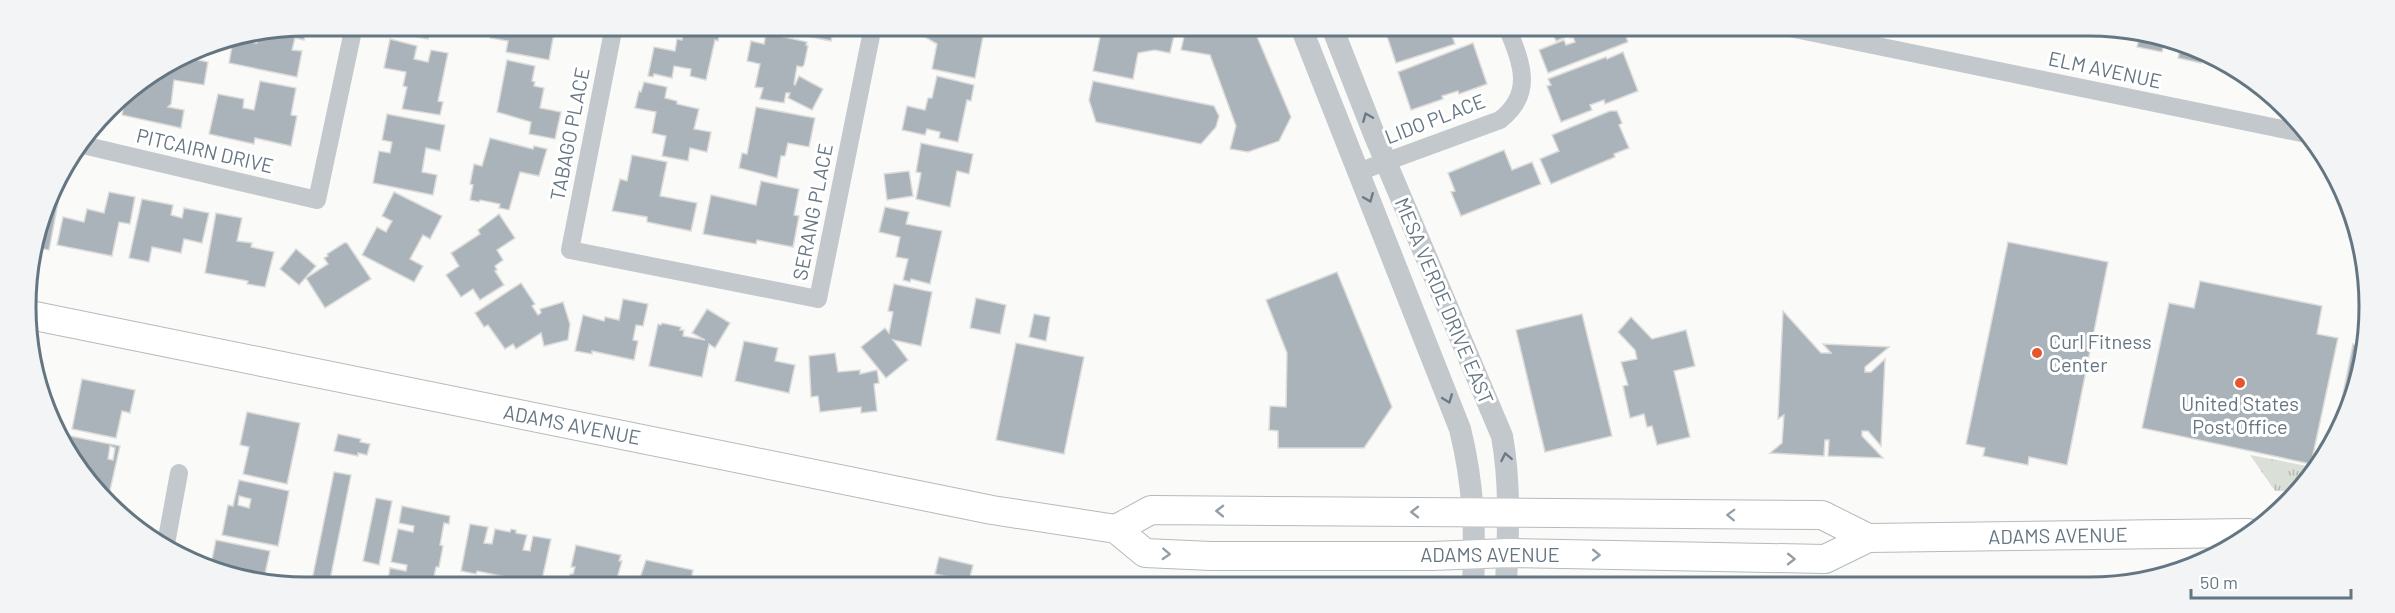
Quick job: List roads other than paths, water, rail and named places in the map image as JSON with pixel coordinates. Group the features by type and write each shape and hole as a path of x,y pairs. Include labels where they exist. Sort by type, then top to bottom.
{"main road":[{"name":"ADAMS AVENUE","path":"37,316 992,510 1116,529 1145,553 1211,556 1508,553 1825,560 1868,538 2236,533"},
{"name":"ADAMS AVENUE","path":"1116,529 1151,510 1822,515 1868,538"}],"street":[{"name":"PITCAIRN DRIVE","path":"89,146 317,200 352,36"},
{"name":"TABAGO PLACE","path":"570,250 612,36"},
{"name":"SERANG PLACE","path":"570,250 818,299 871,36"},
{"name":"MESA VERDE DRIVE EAST","path":"1305,36 1460,429 1469,464 1474,513 1474,577"},
{"name":"MESA VERDE DRIVE EAST","path":"1336,36 1386,162 1502,436 1508,467 1506,577"},
{"name":"LIDO PLACE","path":"1358,172 1500,120 1510,112 1520,92 1523,75 1510,36"},
{"name":"ELM AVENUE","path":"1829,36 2295,132"},
{"path":"167,538 179,473"}],"place":[{"name":"Curl Fitness Center","path":"2037,353"},
{"name":"United States Post Office","path":"2240,383"}]}
